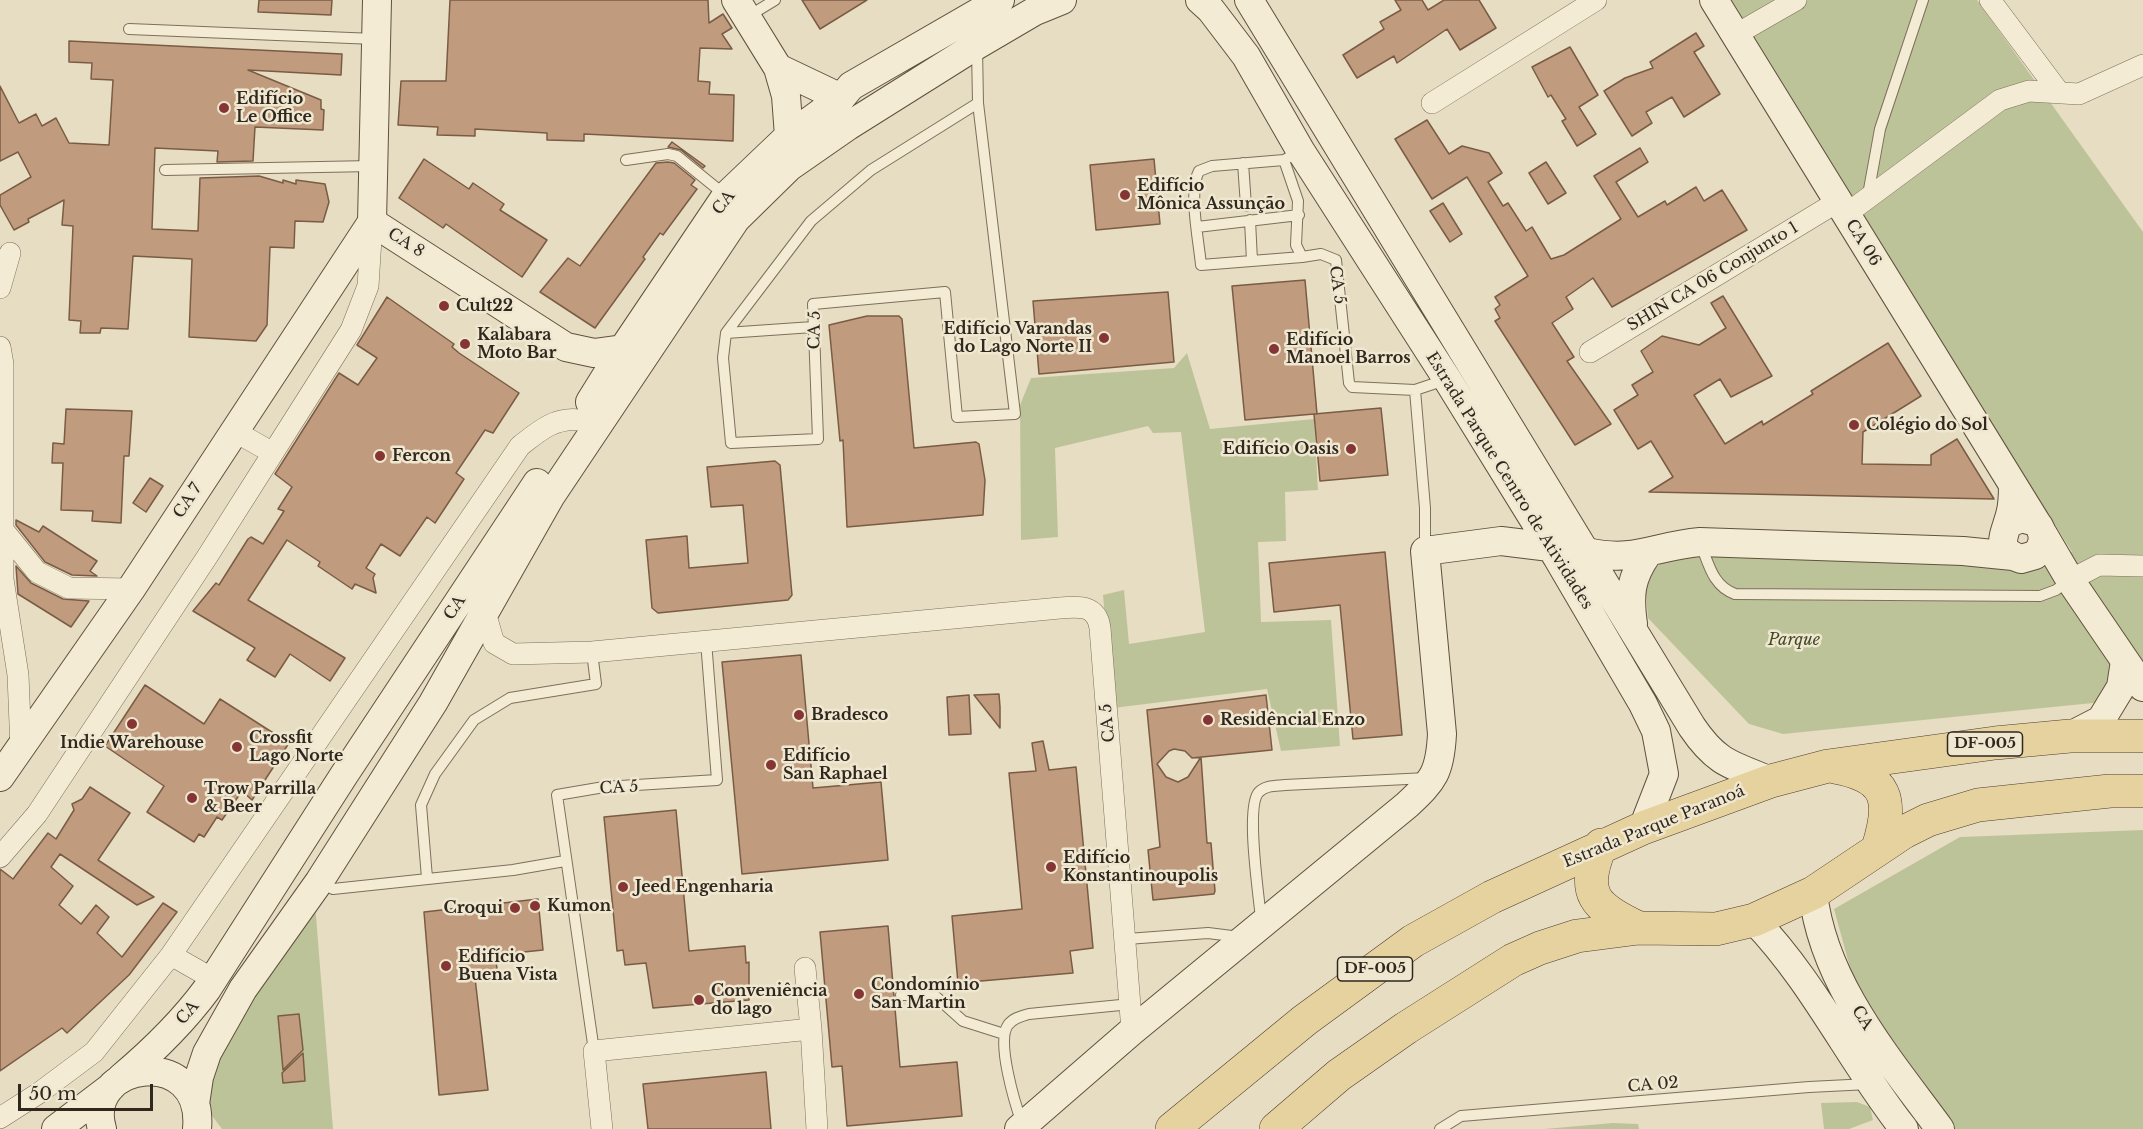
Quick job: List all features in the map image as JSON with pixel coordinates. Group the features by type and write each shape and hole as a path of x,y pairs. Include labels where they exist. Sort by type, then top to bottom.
{"main road":[{"name":"Estrada Parque Paranoá","path":"1172,1129 1305,1020 1413,941 1465,911 1601,845 1643,828 1771,781 1828,766 1995,743 2070,736 2143,736"},
{"path":"1828,766 1852,770 1872,779 1882,790 1887,806 1886,823 1878,849"},
{"path":"1276,1129 1339,1075 1416,1021 1513,960 1577,936 1639,928 1716,929 1754,920 1813,893 1878,849 1928,820 1978,805 2110,791 2143,791"},
{"path":"1601,845 1590,879 1592,893 1611,915 1639,928"}],"street":[{"name":"CA 8","path":"377,0 372,222 566,347 594,353 623,349"},
{"name":"CA","path":"118,1080 157,1048 189,1014 213,980 623,349 656,319 726,196 789,136 841,98 851,86 1000,0"},
{"path":"201,1118 199,1077 216,1035 243,989 319,882 433,703 484,609 656,319 736,219 789,167 977,45 1035,11 1062,0"},
{"name":"Estrada Parque Centro de Atividades","path":"1200,0 1211,10 1246,56 1292,155 1448,379 1550,547 1656,731 1664,774 1643,828"},
{"name":"Estrada Parque Centro de Atividades","path":"1249,0 1388,233 1705,746 1722,761 1771,781"},
{"path":"1432,104 1596,0"},
{"name":"CA 06","path":"1714,0 1735,35 1850,205 2070,580 2143,687"},
{"path":"1735,35 1796,0"},
{"path":"1990,0 2059,92"},
{"path":"741,8 778,68 786,96 789,136"},
{"name":"SHIN CA 06 Conjunto 1","path":"1590,352 1850,205 2000,100 2029,91 2079,94 2143,65"},
{"path":"778,68 841,98"},
{"path":"0,857 38,814 351,330 368,286 372,222"},
{"name":"CA 7","path":"0,777 131,590 372,222"},
{"path":"0,288 10,253"},
{"path":"0,347 3,364 4,531 1,579 18,675 21,748"},
{"name":"CA 8","path":"566,347 580,371 583,413"},
{"path":"0,1118 39,1094 94,1052 171,955 520,446 543,427 583,413"},
{"path":"234,431 273,453"},
{"path":"2013,485 2008,537 2021,559 2035,555 2043,542 2040,528"},
{"path":"1501,541 1529,514"},
{"path":"4,531 37,572 69,588 131,590"},
{"path":"1587,552 1617,558 1648,553 1675,544 1700,542 1963,551 2008,537"},
{"path":"1021,1127 1132,1017 1253,931 1407,805 1433,778 1440,762 1442,734 1425,551 1501,541 1550,547"},
{"path":"1634,630 1629,598 1637,570 1648,553"},
{"path":"2070,580 2099,565 2143,566"},
{"name":"CA 5","path":"484,609 494,643 513,654 592,652 1079,606 1093,611 1100,628 1132,1017"},
{"path":"2070,736 2101,720 2121,687 2125,661"},
{"path":"406,683 433,703"},
{"name":"CA","path":"1813,893 1815,917 1842,987 1881,1049 1940,1129"},
{"name":"CA","path":"1754,920 1774,940 1812,991 1904,1129"},
{"path":"171,955 213,980"},
{"path":"805,968 817,1129"},
{"path":"594,1051 811,1029"},
{"name":"CA 5","path":"594,1051 602,1129"},
{"path":"56,1129 118,1080 143,1070 167,1073 187,1087 201,1118"},
{"path":"102,1129 99,1120 105,1096 118,1080"}],"lane":[{"path":"741,8 775,0"},
{"path":"1850,205 1880,129 1923,0"},
{"path":"129,29 376,39"},
{"name":"CA 5","path":"726,333 723,358 730,443 818,438 813,304 945,292 957,417 1015,414 978,103 977,45"},
{"path":"726,333 811,221 871,170 978,103"},
{"path":"626,160 668,154 677,156 726,196"},
{"path":"1292,155 1299,215 1296,245 1302,257"},
{"name":"CA 5","path":"1292,155 1212,166 1198,171 1196,176 1197,227 1201,265 1321,254 1336,260 1348,383 1352,387 1415,390 1448,379"},
{"path":"1243,163 1246,206"},
{"path":"165,170 373,166"},
{"path":"1197,227 1299,215"},
{"path":"1250,220 1252,261"},
{"path":"726,333 813,327"},
{"path":"1415,390 1425,508 1425,551"},
{"path":"1700,542 1715,580 1723,590 1735,594 2040,596 2056,590 2070,580"},
{"name":"CA 5","path":"594,1051 557,795 604,787 717,780 706,642"},
{"path":"427,878 421,805 435,774 474,720 510,698 596,684 592,652"},
{"path":"1126,939 1253,931 1251,810 1259,792 1266,787 1433,778"},
{"path":"319,882 333,889 513,870 565,861"},
{"path":"901,995 934,995 963,1021 1004,1034"},
{"path":"1021,1127 1004,1047 1004,1034 1008,1025 1016,1018 1029,1014 1132,1017"},
{"name":"CA 02","path":"1440,1129 1461,1116 1809,1087 1872,1084"}],"green space":[{"name":"Parque","path":"1727,0 1977,0 2143,232 2143,698 1783,734 1749,724 1648,618 1646,593 1650,572 1680,549 2072,552"},
{"path":"1187,353 1210,429 1314,419 1318,490 1285,492 1286,541 1258,542 1261,622 1331,620 1340,746 1281,751 1267,689 1113,708 1103,595 1124,590 1129,644 1205,632 1181,432 1153,433 1148,426 1055,448 1058,537 1021,540 1020,405 1031,378 1174,368"},
{"path":"2143,830 2143,1129 1955,1129 1866,1026 1834,909 1960,837"},
{"path":"315,904 333,1129 222,1129 201,1101 209,1065"},
{"path":"1857,1102 1870,1107 1873,1120 1849,1129 1824,1129 1821,1103"},
{"path":"1613,1123 1638,1124 1639,1129 1544,1129"}],"building":[{"path":"259,0 332,0 331,15 258,12"},
{"path":"450,0 708,0 709,23 723,14 732,28 722,34 732,49 700,48 698,81 710,82 709,94 734,95 733,141 584,134 584,141 547,140 547,133 475,129 475,136 437,135 438,127 398,125 401,81 446,81"},
{"path":"802,0 867,0 820,29"},
{"path":"1395,0 1422,0 1428,10 1444,0 1479,0 1496,28 1460,50 1447,29 1397,63 1394,56 1357,78 1343,55 1384,29 1380,22 1401,10"},
{"path":"1696,33 1704,46 1694,52 1720,94 1684,117 1672,97 1646,112 1652,123 1632,136 1604,91 1625,78 1653,68 1650,62"},
{"path":"69,41 342,54 341,75 248,70 321,100 321,109 324,110 323,130 255,127 253,161 217,162 218,151 155,148 152,229 198,231 200,178 259,176 283,183 283,180 296,184 296,180 325,184 329,202 323,222 295,221 294,248 270,247 267,325 256,341 189,337 192,259 133,256 128,329 101,328 100,333 80,333 81,321 69,320 73,226 62,225 64,200 28,219 29,222 14,230 0,205 0,195 31,177 18,152 0,161 0,86 19,123 36,114 42,126 56,118 69,143 109,145 113,80 91,79 92,63 69,62"},
{"path":"1570,47 1598,95 1579,107 1596,134 1577,146 1562,121 1566,119 1551,95 1548,97 1532,67"},
{"path":"1427,120 1449,154 1462,146 1489,153 1502,173 1488,182 1503,206 1508,203 1526,231 1532,227 1551,259 1564,255 1621,219 1594,176 1640,148 1648,162 1616,182 1638,217 1665,201 1667,205 1696,187 1704,201 1722,190 1747,230 1612,307 1593,278 1566,297 1573,309 1552,323 1574,357 1567,361 1611,424 1575,445 1495,321 1500,318 1495,309 1500,305 1495,297 1528,276 1467,177 1432,199 1395,139"},
{"path":"672,142 705,166 703,168 681,150 668,147"},
{"path":"424,159 469,189 473,183 504,204 500,210 547,240 522,277 446,224 443,228 399,198"},
{"name":"Edifício Mônica Assunção","path":"1154,159 1160,224 1096,230 1090,165"},
{"path":"1546,162 1566,193 1548,204 1529,173"},
{"path":"656,163 674,163 695,180 691,185 697,189 663,235 660,233 643,257 645,259 595,328 540,292 568,258 580,266"},
{"path":"1443,203 1462,234 1450,242 1430,211"},
{"name":"Edifício Manoel Barros","path":"1305,280 1317,414 1381,408 1388,475 1320,481 1314,414 1245,420 1232,286"},
{"name":"Edifício Varandas do Lago Norte II","path":"1168,292 1174,362 1039,374 1033,301"},
{"path":"1723,296 1772,376 1731,397 1720,379 1694,395 1725,444 1762,421 1763,425 1813,394 1811,391 1888,343 1921,396 1863,432 1862,464 1931,465 1931,455 1957,439 1994,499 1649,492 1673,477 1651,441 1638,449 1614,410 1638,395 1632,385 1653,372 1641,351 1662,336 1699,345 1726,328 1711,303"},
{"path":"387,297 454,344 452,347 459,353 519,393 493,433 485,430 456,473 464,479 435,523 427,517 400,556 381,544 366,568 375,574 373,578 376,593 355,584 352,589 318,566 320,562 287,540 248,600 345,658 330,681 290,654 275,677 247,660 255,648 193,611 216,583 219,585 248,539 251,537 263,544 284,511 278,509 292,487 275,474 339,373 358,385 377,358 357,345"},
{"path":"867,316 899,316 902,319 914,448 976,442 979,444 985,480 983,515 847,527 843,440 840,441 829,325"},
{"path":"66,409 132,411 129,456 124,456 121,523 92,521 93,511 61,510 63,463 52,463 53,443 64,444"},
{"path":"775,461 780,465 792,595 788,600 658,613 652,608 646,540 687,536 689,568 748,563 743,505 711,507 707,467"},
{"path":"150,478 163,486 146,512 133,503"},
{"path":"16,520 39,532 43,526 97,561 90,571 97,576 72,575 45,562 16,525"},
{"path":"1385,552 1402,735 1353,739 1340,605 1274,612 1269,563"},
{"path":"16,566 31,583 63,599 89,601 71,627 18,594"},
{"name":"Edifício San Raphael","path":"801,655 813,788 881,782 888,860 742,874 722,662"},
{"path":"145,685 204,724 220,699 289,743 252,800 242,791 222,820 217,817 204,837 199,834 194,842 147,812 164,786 105,746"},
{"path":"999,694 1000,707 1000,728 974,695"},
{"path":"969,695 971,734 949,735 947,697"},
{"path":"1266,695 1272,750 1201,757 1207,843 1211,843 1214,894 1153,900 1148,850 1160,847 1147,710","holes":["1174,749 1185,751 1192,758 1201,757 1188,777 1178,782 1166,777 1157,764 1169,751"]},
{"name":"Edifício Konstantinoupolis","path":"1043,741 1049,770 1076,767 1093,948 1070,951 1073,973 958,983 952,916 1022,909 1009,773 1036,771 1032,743"},
{"path":"90,787 130,813 98,860 154,897 137,905 60,854 51,867 73,886 59,905 81,924 96,905 109,917 97,933 122,957 163,903 177,912 129,975 67,1033 62,1028 0,1071 0,869 13,879 48,833 56,839 74,810 72,804 82,799"},
{"path":"676,810 689,951 745,946 746,963 749,962 749,1000 653,1008 646,963 625,965 623,950 617,951 604,817"},
{"path":"538,899 543,950 495,955 498,975 475,978 488,1090 439,1095 424,912"},
{"path":"888,926 900,1067 957,1062 962,1116 847,1126 842,1066 832,1067 820,932"},
{"path":"299,1014 303,1050 283,1070 278,1016"},
{"path":"303,1053 305,1081 283,1083 282,1073"},
{"path":"766,1072 771,1129 648,1129 643,1084"}],"place":[{"name":"Edifício Le Office","path":"224,108"},
{"name":"Edifício Mônica Assunção","path":"1125,195"},
{"name":"Cult22","path":"444,306"},
{"name":"Edifício Varandas do Lago Norte II","path":"1104,338"},
{"name":"Kalabara Moto Bar","path":"465,344"},
{"name":"Edifício Manoel Barros","path":"1274,349"},
{"name":"Colégio do Sol","path":"1854,425"},
{"name":"Edifício Oasis","path":"1351,449"},
{"name":"Fercon","path":"380,456"},
{"name":"Bradesco","path":"799,715"},
{"name":"Residêncial Enzo","path":"1208,720"},
{"name":"Indie Warehouse","path":"132,724"},
{"name":"Crossfit Lago Norte","path":"237,747"},
{"name":"Edifício San Raphael","path":"771,765"},
{"name":"Trow Parrilla & Beer","path":"192,798"},
{"name":"Edifício Konstantinoupolis","path":"1051,867"},
{"name":"Jeed Engenharia","path":"623,887"},
{"name":"Kumon","path":"535,906"},
{"name":"Croqui","path":"515,908"},
{"name":"Edifício Buena Vista","path":"446,966"},
{"name":"Condomínio San Martin","path":"859,994"},
{"name":"Conveniência do lago","path":"699,1000"}]}
